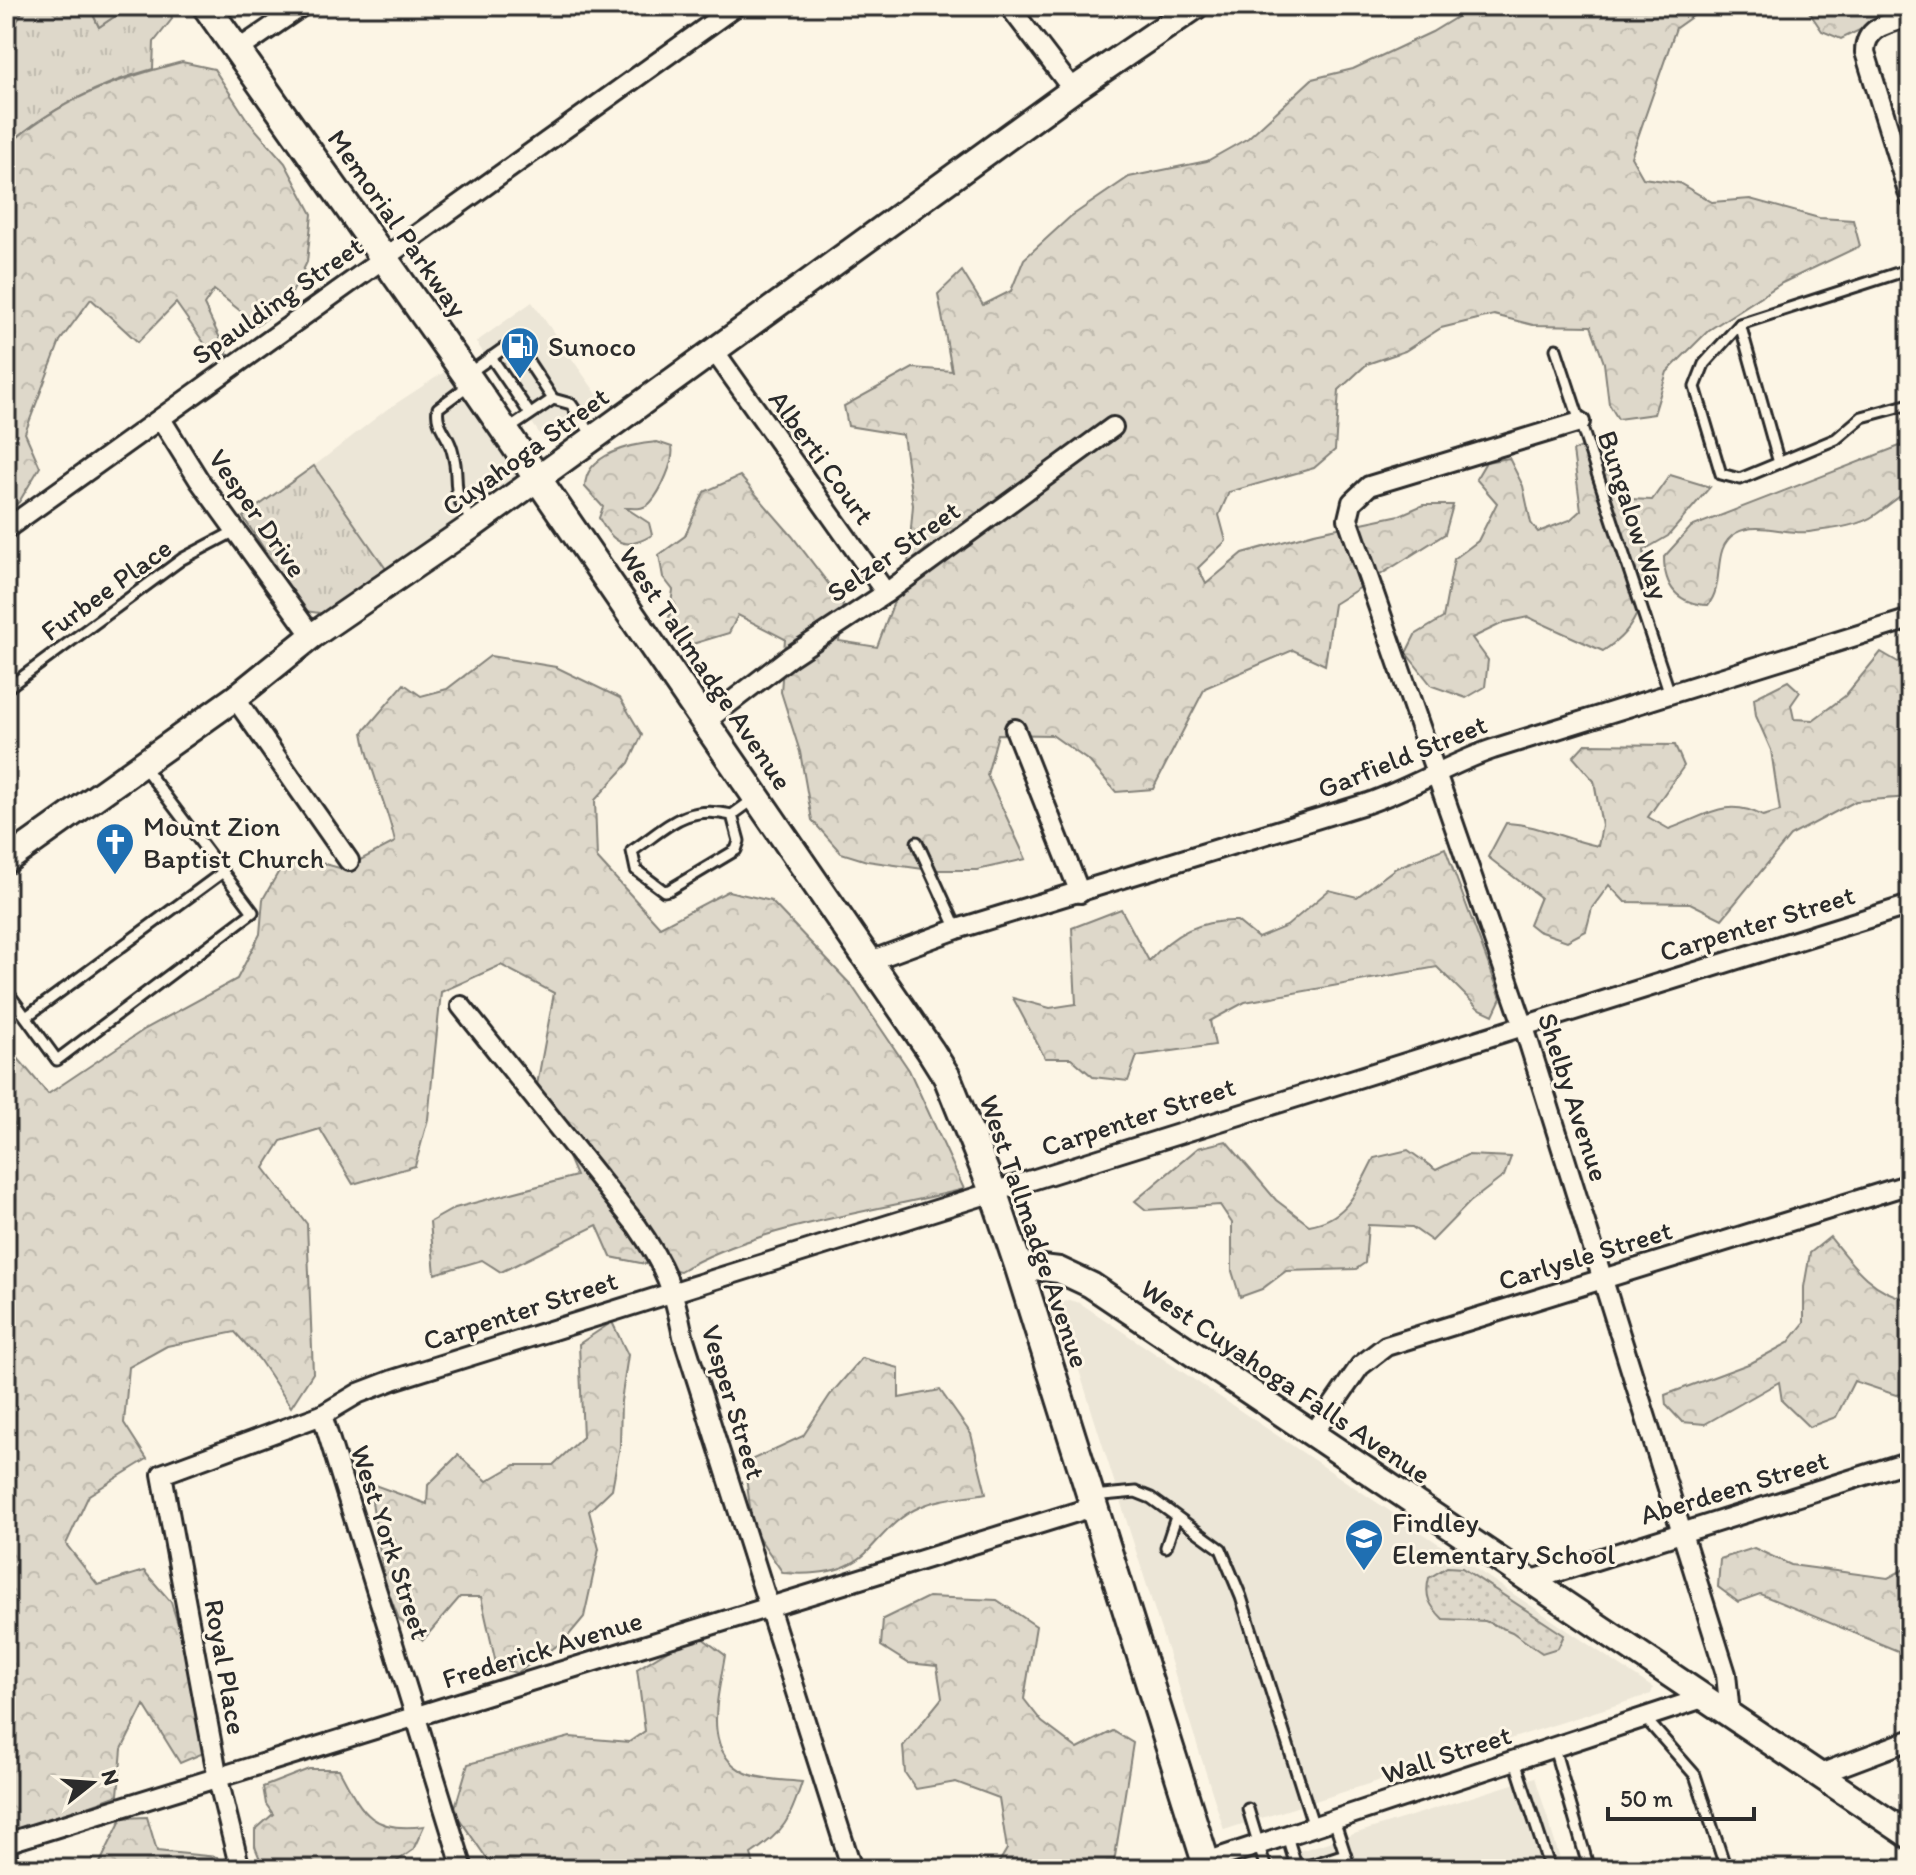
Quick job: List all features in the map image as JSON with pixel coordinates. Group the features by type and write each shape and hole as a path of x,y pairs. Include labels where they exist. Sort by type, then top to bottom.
{"main road":[{"name":"Memorial Parkway","path":"206,6 537,478"},
{"name":"West Tallmadge Avenue","path":"537,478 947,1077 993,1191 1018,1265 1207,1866"}],"street":[{"path":"238,50 302,6"},
{"name":"Spaulding Street","path":"6,529 736,6"},
{"path":"1009,6 1073,90"},
{"name":"Cuyahoga Street","path":"6,861 235,698 312,636 475,524 1073,90 1196,6"},
{"path":"1910,17 1872,31 1867,38 1865,52 1910,198"},
{"name":"Alberti Court","path":"715,352 886,593"},
{"name":"Vesper Drive","path":"161,419 235,531 312,636"},
{"name":"Shelby Avenue","path":"1580,422 1369,486 1352,502 1348,519 1523,1024 1726,1674 1730,1714"},
{"name":"Selzer Street","path":"706,721 791,656 886,593 1113,427"},
{"name":"Garfield Street","path":"870,961 957,929 1368,803 1415,787 1434,772 1493,749 1910,619"},
{"path":"235,698 349,861"},
{"path":"1015,729 1080,893"},
{"name":"Carpenter Street","path":"162,1474 322,1415 359,1393 393,1380 1910,905"},
{"name":"Vesper Street","path":"461,1006 637,1226 663,1264 674,1290 683,1336 852,1869"},
{"name":"Carlysle Street","path":"1313,1434 1360,1366 1386,1346 1910,1184"},
{"name":"West Cuyahoga Falls Avenue","path":"1018,1265 1059,1270 1083,1281 1910,1836"},
{"name":"West York Street","path":"322,1415 338,1475 419,1717 463,1869"},
{"name":"Aberdeen Street","path":"1529,1581 1910,1461"},
{"name":"Royal Place","path":"162,1474 218,1779 240,1869"},
{"name":"Frederick Avenue","path":"6,1843 768,1608 1092,1502"},
{"name":"Wall Street","path":"1207,1866 1259,1845 1703,1698"},
{"path":"1820,1774 1910,1740"},
{"path":"6,1852 10,1869"}],"lane":[{"path":"1910,269 1740,324 1704,364 1695,387 1721,474 1740,479 1836,439 1862,417 1910,404"},
{"path":"1740,324 1779,463"},
{"path":"475,524 455,492 452,450 437,415 438,408 491,357 503,349 520,349 553,399 571,404 594,438"},
{"name":"Bungalow Way","path":"1556,349 1670,694"},
{"path":"491,357 530,414"},
{"path":"505,431 553,399"},
{"name":"Furbee Place","path":"6,689 182,559 235,531"},
{"path":"6,990 57,1060 253,912 141,764"},
{"path":"732,815 739,841 736,850 669,890 664,891 649,882 636,870 632,851 688,814 707,809 732,815 757,798"},
{"path":"917,842 957,929"},
{"path":"26,1017 223,872"},
{"path":"1092,1502 1136,1492 1221,1549 1241,1597 1314,1827"},
{"path":"1166,1547 1176,1517"},
{"path":"1645,1718 1695,1775 1726,1869"},
{"path":"1554,1748 1589,1869"},
{"path":"1515,1761 1550,1869"},
{"path":"1248,1809 1266,1869"},
{"path":"1334,1820 1350,1869"},
{"path":"1287,1836 1298,1869 1345,1854"}],"shaded area":[{"path":"532,302 601,400 544,440 476,342"},
{"path":"455,365 532,477 386,569 314,466 386,410"},
{"path":"1069,1300 1080,1303 1637,1677 1653,1688 1651,1694 1224,1830 1060,1310 1062,1303"},
{"path":"1535,1777 1563,1869 1243,1869"}],"green space":[{"path":"25,6 89,6 99,27 130,6 170,6 172,19 154,42 153,69 75,99 39,121 6,147 6,42"},
{"path":"89,6 130,6 99,27"},
{"path":"1475,6 1707,6 1676,28 1631,157 1643,178 1679,183 1712,202 1750,199 1819,218 1853,220 1860,246 1782,283 1709,330 1667,372 1654,414 1618,419 1609,404 1604,363 1591,326 1533,325 1494,315 1441,328 1405,351 1367,364 1339,390 1335,450 1314,468 1229,492 1219,515 1226,541 1198,568 1206,584 1243,553 1314,533 1400,515 1423,505 1453,505 1445,534 1334,604 1325,665 1293,650 1205,688 1153,789 1116,792 1090,762 1052,735 998,734 987,775 1026,859 977,870 930,870 867,861 841,853 812,820 800,752 781,692 785,639 738,615 729,633 689,645 669,618 673,590 663,577 659,555 685,536 704,492 740,476 792,536 843,603 839,641 877,647 908,564 913,505 903,435 848,426 844,406 913,368 952,371 938,294 962,271 983,305 1011,291 1024,259 1070,217 1129,177 1207,161 1248,138 1312,79 1353,69 1432,32"},
{"path":"1805,6 1910,6 1910,11 1891,15 1841,39 1822,31"},
{"path":"182,62 214,69 248,121 285,163 312,214 307,262 288,301 258,325 214,290 204,305 228,355 214,357 176,303 138,342 91,299 60,341 25,433 40,467 19,502 6,511 6,330 10,295 6,275 6,147 47,116 88,93"},
{"path":"1596,440 1629,499 1652,500 1670,475 1710,487 1668,536 1644,550 1642,595 1627,630 1603,651 1528,617 1505,622 1472,638 1488,660 1485,687 1466,698 1432,686 1406,653 1415,635 1443,618 1454,559 1478,541 1497,503 1476,479 1486,462 1509,458 1523,486 1531,523 1538,532 1570,520 1581,510 1573,451"},
{"path":"657,442 672,447 663,483 648,505 626,508 649,523 652,535 627,544 615,539 599,518 603,507 585,487 587,476 593,466 612,453"},
{"path":"1910,442 1910,490 1875,515 1852,525 1809,532 1753,528 1736,533 1723,548 1716,587 1708,605 1681,598 1670,586 1664,557 1691,527"},
{"path":"314,466 386,569 327,614 305,611 243,517"},
{"path":"1881,652 1910,669 1906,730 1910,742 1910,797 1856,801 1790,836 1722,919 1690,903 1625,902 1609,885 1592,908 1586,931 1567,941 1538,931 1529,924 1540,897 1488,857 1506,823 1529,826 1598,846 1602,826 1594,781 1573,757 1585,744 1675,745 1684,766 1648,817 1669,829 1726,808 1750,810 1763,816 1780,811 1771,750 1756,716 1754,698 1788,681 1800,692 1791,705 1794,719 1813,720 1845,696"},
{"path":"490,656 556,667 620,698 642,735 629,763 595,800 597,858 660,927 728,891 771,901 852,986 909,1070 964,1189 781,1231 711,1255 680,1271 611,1257 597,1225 501,1272 482,1260 435,1274 430,1222 455,1208 576,1176 537,1085 554,993 501,965 441,992 428,1119 415,1166 353,1184 320,1129 281,1141 264,1168 307,1224 313,1373 291,1407 259,1359 235,1332 167,1346 129,1367 124,1423 147,1459 89,1495 66,1544 98,1585 144,1571 171,1602 185,1647 206,1752 180,1763 144,1705 122,1749 118,1795 47,1821 6,1865 6,1044 48,1094 145,1029 237,979 260,934 263,899 283,864 318,862 343,869 395,842 363,732 404,684 421,696 447,689"},
{"path":"1445,848 1501,998 1493,1015 1478,1008 1437,967 1245,1002 1210,1021 1215,1045 1137,1056 1128,1081 1093,1077 1071,1058 1045,1058 1013,998 1050,1008 1076,1004 1072,928 1121,909 1149,961 1178,936 1211,923 1237,921 1258,938 1287,926 1329,890 1357,897 1396,868"},
{"path":"1226,1141 1276,1200 1309,1225 1322,1222 1342,1210 1356,1192 1374,1158 1408,1150 1436,1170 1467,1155 1511,1157 1504,1176 1470,1202 1432,1241 1412,1227 1368,1225 1365,1263 1356,1269 1286,1271 1262,1289 1240,1297 1232,1271 1232,1223 1220,1205 1146,1210 1135,1201 1198,1148"},
{"path":"1830,1237 1855,1268 1874,1284 1910,1300 1910,1393 1896,1395 1854,1381 1836,1417 1809,1427 1782,1401 1779,1382 1705,1424 1682,1422 1666,1405 1665,1395 1751,1363 1788,1343 1804,1323 1804,1287 1810,1253"},
{"path":"612,1322 628,1355 621,1401 620,1446 612,1489 589,1511 599,1549 584,1617 564,1641 517,1673 497,1668 481,1597 460,1597 423,1640 399,1619 385,1584 369,1483 427,1504 428,1485 458,1455 487,1481 515,1465 553,1465 583,1437 579,1344"},
{"path":"862,1358 899,1368 899,1398 940,1390 971,1434 986,1493 927,1504 912,1511 860,1558 840,1568 806,1574 783,1573 753,1529 745,1470 753,1459 803,1436 830,1395"},
{"path":"1754,1548 1791,1565 1888,1578 1910,1566 1910,1656 1760,1594 1738,1602 1718,1587 1720,1559"},
{"path":"1447,1567 1462,1568 1564,1635 1558,1648 1542,1653 1512,1632 1485,1621 1443,1619 1429,1601 1427,1591 1429,1578"},
{"path":"928,1597 997,1600 1036,1626 1024,1699 1042,1722 1078,1749 1113,1731 1133,1743 1113,1869 995,1869 1007,1849 999,1798 956,1782 916,1789 905,1773 903,1746 942,1698 937,1666 908,1663 881,1646 883,1619"},
{"path":"702,1638 725,1655 716,1721 722,1751 732,1764 746,1773 802,1782 784,1824 751,1854 755,1869 557,1869 556,1858 527,1868 492,1866 454,1811 468,1764 570,1737 629,1742 645,1731 637,1669 670,1649"},
{"path":"309,1769 339,1769 362,1808 379,1822 391,1826 424,1826 413,1850 386,1869 264,1869 255,1847 255,1830 273,1814 266,1804 263,1787"},
{"path":"147,1817 157,1851 217,1857 223,1869 97,1869 122,1818"}],"place":[{"name":"Sunoco","path":"520,380"},
{"name":"Mount Zion Baptist Church","path":"115,876"},
{"name":"Findley Elementary School","path":"1364,1572"}]}
